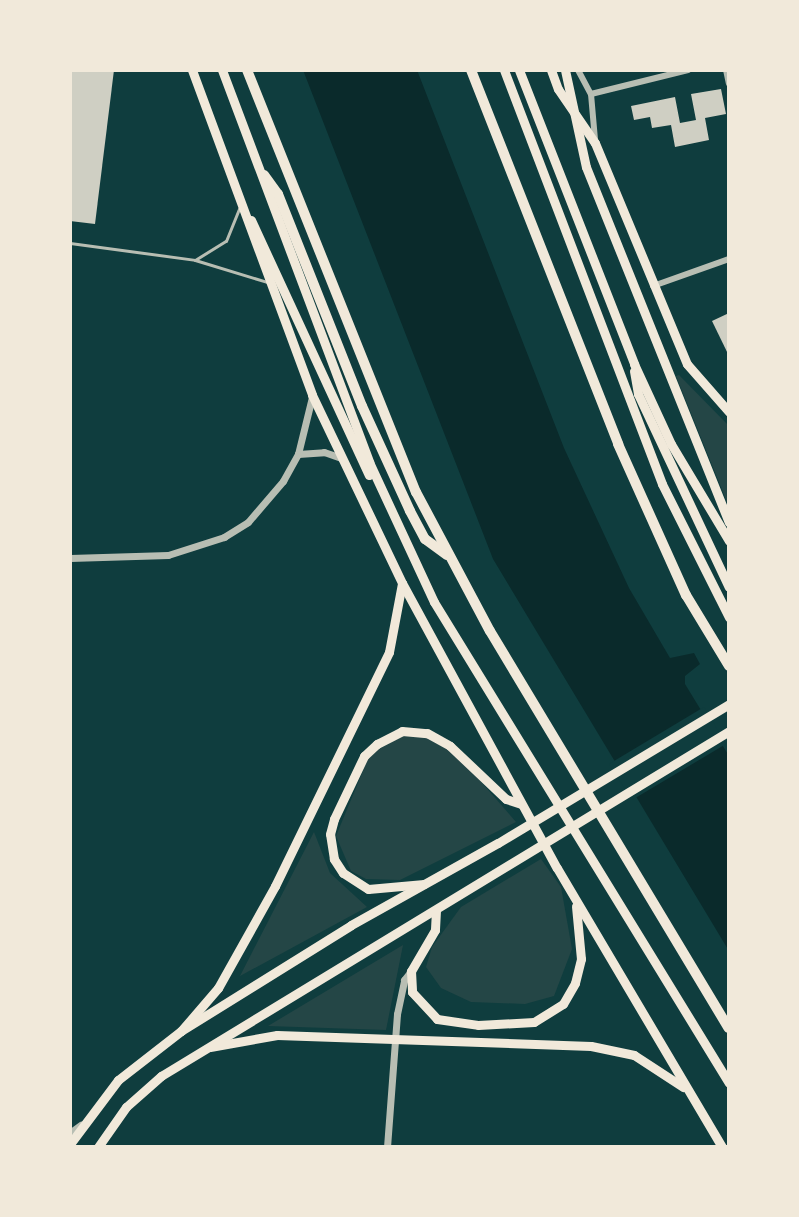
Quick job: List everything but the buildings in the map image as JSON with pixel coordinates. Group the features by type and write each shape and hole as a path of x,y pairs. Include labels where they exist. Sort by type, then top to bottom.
{"highway":[{"path":"247,70 385,422 448,556 729,1028"},
{"path":"471,70 618,444 686,595 729,666"},
{"path":"264,175 278,194 342,358 410,511 425,539 448,556"}],"main road":[{"path":"192,70 312,395 402,583 521,804 722,1147"},
{"path":"222,70 385,500"},
{"path":"504,70 662,484 729,617"},
{"path":"519,70 634,364 671,444 729,541"},
{"path":"551,70 595,143 687,364 729,412"},
{"path":"565,70 569,104 586,167 729,522"},
{"path":"241,204 270,254 345,427 385,500 434,602 544,790 729,1083"},
{"path":"629,275 646,268"},
{"path":"634,364 638,394 729,587"},
{"path":"181,1031 218,988 275,886 389,652 402,583"},
{"path":"70,1144 81,1125 118,1080 181,1031 729,704"},
{"path":"424,884 368,889 343,873 334,859 334,819 364,756 377,744 402,731 427,733 450,746 506,799 521,804"},
{"path":"98,1147 143,1091 210,1047 729,731"},
{"path":"436,910 435,930 411,971 418,1004 437,1019 478,1025 546,1017 569,995 579,973 575,898"},
{"path":"210,1047 277,1035 612,1049 650,1064 686,1089"}],"street":[{"path":"578,70 591,94 595,143"},
{"path":"591,94 688,70"},
{"path":"726,70 729,84"},
{"path":"653,286 729,259"},
{"path":"70,558 168,555 224,537 268,502 298,454 312,395"},
{"path":"298,454 324,452 341,458"},
{"path":"387,1147 395,1040 404,980 411,971"},
{"path":"70,1133 81,1125"}],"lane":[{"path":"195,260 226,241 241,204"},
{"path":"70,243 195,260 271,283"}],"shaded area":[{"path":"303,70 417,70 564,448 629,588 670,658 694,653 700,664 685,676 685,684 729,756 729,951 493,559"},
{"path":"679,375 729,426 729,507 676,376"},
{"path":"406,734 422,734 456,753 516,822 400,880 366,879 351,871 336,836 370,754"},
{"path":"314,832 330,873 367,907 240,976"},
{"path":"541,859 561,887 572,949 554,996 525,1004 471,1002 441,988 426,967 432,947 461,907"},
{"path":"403,945 386,1030 268,1026"}],"pier":[{"path":"704,707 726,744 632,800 609,764"}]}
